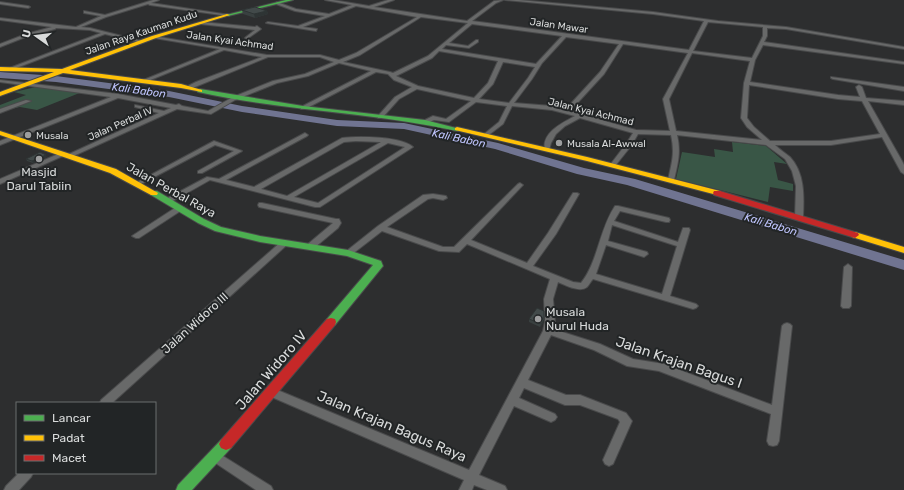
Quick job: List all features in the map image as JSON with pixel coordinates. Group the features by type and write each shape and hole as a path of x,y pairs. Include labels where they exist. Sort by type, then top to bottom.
{"street":[{"path":"77,28 105,16 149,4 156,0"},
{"name":"Jalan Raya Kauman Kudu","path":"0,94 28,85 154,37 228,15 291,0"},
{"name":"Jalan Mawar","path":"327,0 367,8 753,60"},
{"path":"367,8 392,0"},
{"path":"394,75 430,57 470,22 494,3 501,0"},
{"path":"507,0 653,13 706,21 791,29 904,48"},
{"path":"1,1 28,7"},
{"path":"277,3 295,10 331,16"},
{"path":"149,4 228,15"},
{"path":"298,27 331,16 356,5"},
{"path":"84,12 105,16"},
{"path":"0,81 18,82 28,85 42,85 118,96 179,106 209,113 234,99 276,82 302,76 360,53 422,15"},
{"path":"0,19 60,27 90,29 140,42"},
{"path":"247,38 259,29 257,27 281,19"},
{"path":"671,180 677,147 666,104 666,98 706,21"},
{"path":"201,23 259,29"},
{"path":"268,23 316,30"},
{"path":"0,46 31,34 60,27"},
{"path":"765,27 766,35 753,60 747,83 744,118 768,143 788,159 797,176 800,192 799,217"},
{"path":"4,69 105,33"},
{"path":"486,135 501,123 510,105 537,66 547,53 566,34"},
{"name":"Jalan Kyai Achmad","path":"154,37 223,50 267,56 315,56 394,75 396,80 416,87 475,100 510,105 552,108 636,132 674,133 768,143 831,143 883,135"},
{"path":"445,44 469,47 477,41"},
{"path":"566,112 602,73 622,42"},
{"path":"761,43 904,63"},
{"path":"143,82 223,50"},
{"path":"439,50 537,66"},
{"path":"188,88 267,56"},
{"path":"426,122 433,118 447,121 475,100 490,84 501,60"},
{"path":"4,69 62,72 143,82 188,88 234,99 426,122 547,149 671,180 799,217 904,250"},
{"path":"303,108 376,70"},
{"path":"833,78 904,89"},
{"path":"747,83 838,97 904,103"},
{"path":"380,117 397,98 416,87"},
{"path":"859,87 883,135 895,153 904,172"},
{"path":"0,143 118,96"},
{"path":"0,111 28,101"},
{"path":"137,106 166,113"},
{"name":"Jalan Perbal IV","path":"0,182 166,113 179,106"},
{"path":"547,149 547,142 551,136 559,128 579,116"},
{"path":"614,165 629,146 636,132"},
{"name":"Jalan Perbal Raya","path":"0,133 113,171 168,200 201,221 218,229 285,243 348,253 375,261 378,263 378,266"},
{"path":"220,181 305,135"},
{"path":"168,200 205,179 220,181 255,190 288,198 320,205 410,148 402,143 352,139 342,140 255,190"},
{"path":"288,198 385,142"},
{"path":"137,184 214,143 239,151 200,172"},
{"path":"380,228 450,251 456,250 467,241 520,185"},
{"path":"528,267 552,234 575,194"},
{"path":"348,253 380,228 426,197 433,196 443,198"},
{"path":"262,205 337,223 311,246"},
{"path":"467,241 555,278 583,286 590,275 604,242 610,222 617,209 620,207 666,220"},
{"path":"136,236 182,208"},
{"path":"610,222 681,245"},
{"path":"665,298 686,230"},
{"path":"604,242 644,254"},
{"name":"Jalan Widoro III","path":"106,402 285,243"},
{"name":"Jalan Widoro IV","path":"183,490 271,392 378,266"},
{"path":"846,306 848,267"},
{"path":"590,275 692,306"},
{"path":"465,490 551,324 548,307 549,292 555,278"},
{"path":"773,441 786,326"},
{"name":"Jalan Krajan Bagus I","path":"548,331 597,347 631,363 660,367 777,412"},
{"path":"521,382 565,400 580,400 622,416 626,421 609,460"},
{"name":"Jalan Krajan Bagus Raya","path":"271,392 472,476 501,490"},
{"path":"512,400 550,416"},
{"path":"215,456 267,490"},
{"path":"12,489 27,474"}],"green space":[{"path":"45,85 87,90 37,110 20,107 6,110 0,108 0,105 26,95 14,92"},
{"path":"732,142 766,146 787,164 774,162 778,180 793,184 793,191 770,187 768,202 676,179 682,152 715,157 714,149 733,152"}],"building":[{"path":"255,7 267,11 254,14 242,10"},
{"path":"40,152 46,155 32,161 26,159"},
{"name":"Musala Nurul Huda","path":"537,308 544,311 544,320 541,324 529,319"}],"waterway":[{"name":"Kali Babon","path":"0,75 56,79 169,94 242,109 337,123 404,126 498,146 581,171 630,182 904,265"}],"traffic: fast":[{"path":"228,15 291,0"},
{"path":"200,91 303,108 425,122 457,129"},
{"path":"154,193 201,221 218,229 260,239 348,253 378,263 378,266 331,322"},
{"path":"183,490 226,444"}],"traffic: slow":[{"path":"0,94 154,37 228,15"},
{"path":"0,69 65,71 181,86 200,91"},
{"path":"457,129 587,159 717,193"},
{"path":"0,133 113,171 154,193"},
{"path":"855,235 904,250"}],"traffic: jam":[{"path":"717,193 855,235"},
{"path":"226,444 331,322"}],"place":[{"name":"Musala","path":"28,135"},
{"name":"Musala Al-Awwal","path":"559,143"},
{"name":"Masjid Darul Tabiin","path":"39,159"},
{"name":"Musala Nurul Huda","path":"538,319"}]}
